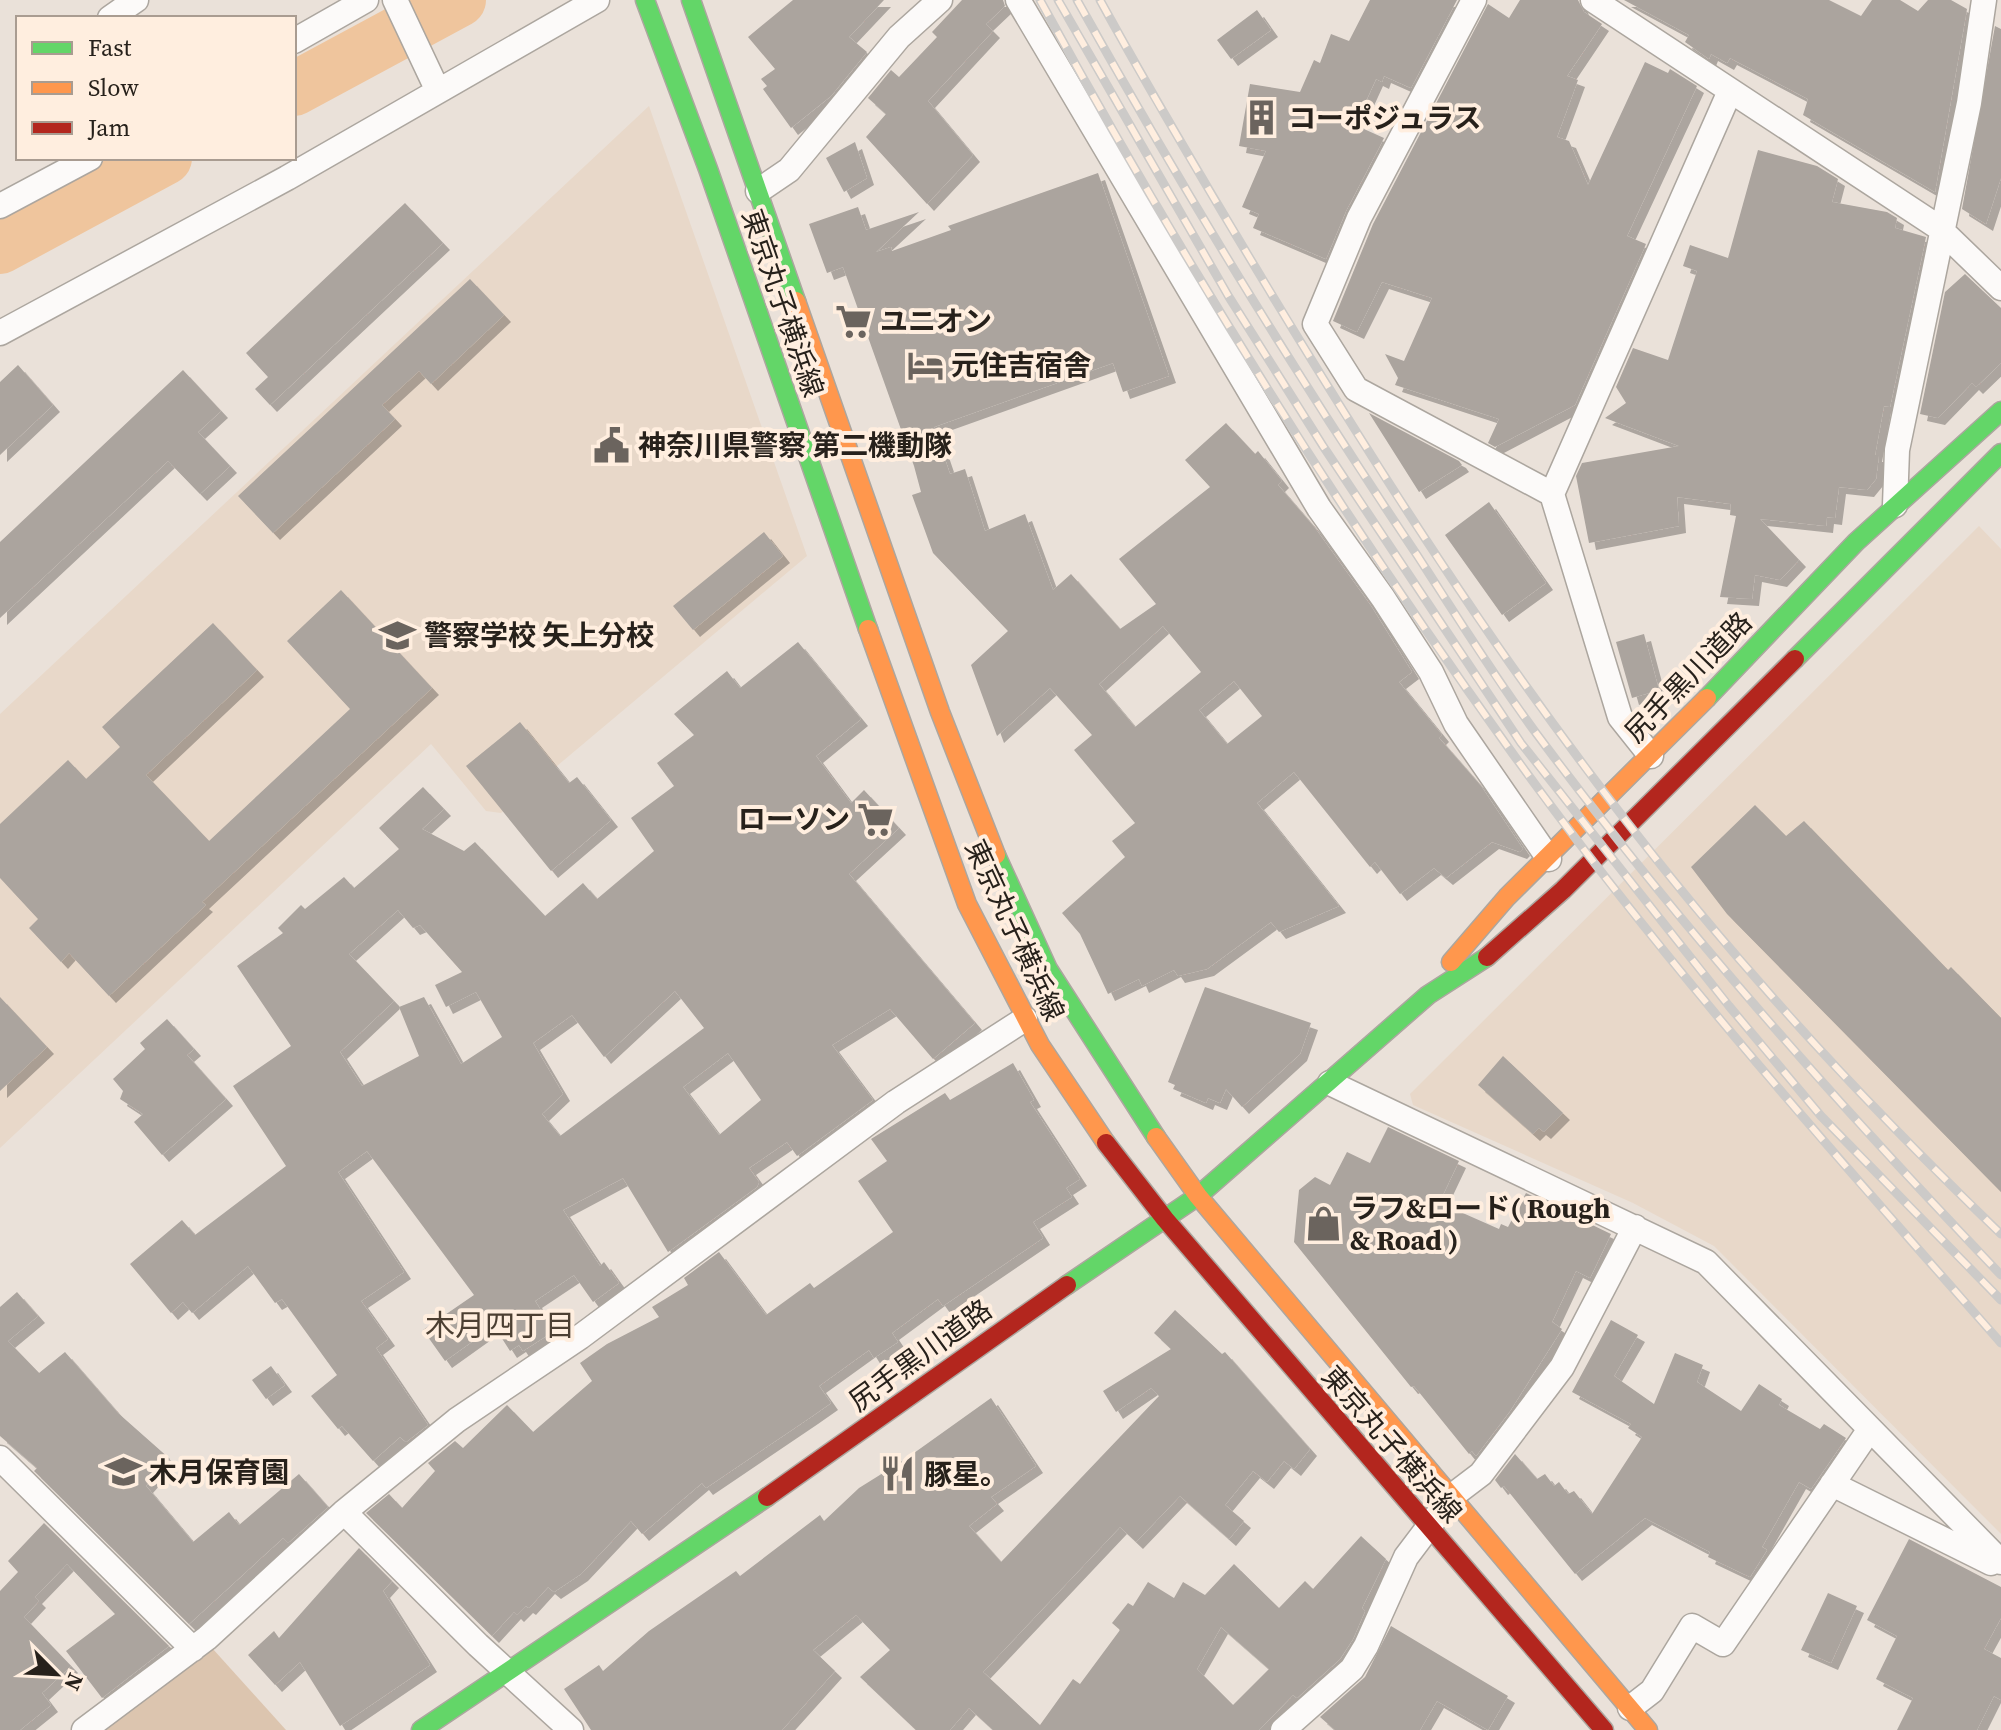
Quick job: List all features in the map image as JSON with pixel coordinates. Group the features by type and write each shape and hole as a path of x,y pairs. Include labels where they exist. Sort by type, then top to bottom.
{"main road":[{"name":"東京丸子横浜線","path":"645,0 708,169 963,898 1025,1019 1078,1108 1165,1219 1604,1730"},
{"name":"東京丸子横浜線","path":"691,0 940,712 1003,872 1065,998 1126,1094 1198,1196 1648,1730"},
{"name":"尻手黒川道路","path":"1428,995 1454,956 1507,897 1651,756 1895,505 2001,411"},
{"name":"尻手黒川道路","path":"421,1730 723,1528 1198,1196 1428,995 1474,968 1563,890 2001,453"}],"street":[{"path":"113,16 136,0"},
{"path":"296,40 366,0"},
{"path":"0,333 287,178 432,78 597,0"},
{"path":"758,191 789,170 899,37 940,0"},
{"path":"1018,0 1319,508 1391,610 1431,672 1456,724 1549,859"},
{"path":"1474,0 1359,218 1315,324 1356,389 1552,494"},
{"path":"1593,0 1730,91 1783,122 1943,232 2001,288"},
{"path":"1895,505 1897,450 1943,232 1984,0"},
{"path":"398,6 432,78"},
{"path":"1651,756 1620,717 1552,494 1730,91"},
{"path":"0,206 86,160"},
{"path":"84,1730 193,1649 344,1512 457,1420 617,1310 896,1102 1025,1019"},
{"path":"1330,1083 1706,1262 2001,1565"},
{"path":"1283,1730 1352,1669 1366,1646 1406,1557 1452,1496 1481,1474 1562,1367 1635,1227"},
{"path":"1630,1708 1652,1691 1692,1626 1723,1644 1870,1429"},
{"path":"0,1458 193,1649"},
{"path":"1832,1484 2001,1565"},
{"path":"344,1512 508,1673 571,1730"}],"shaded area":[{"name":"警察学校 矢上分校","path":"649,106 807,556 501,813 486,811 431,744 0,1148 0,714"},
{"path":"1979,526 2001,549 2001,1534 1714,1246 1633,1203 1413,1105 1410,1094"},
{"path":"212,1648 286,1730 102,1730"}],"building":[{"path":"793,0 884,0 849,37 867,52 831,96 791,128 763,89 767,86 761,79 775,69 748,37"},
{"path":"962,0 1003,0 1005,6 986,24 993,31 928,101 973,155 927,204 866,137 886,114 868,98 891,70 899,77 937,37 932,32"},
{"path":"1370,0 1457,0 1411,88 1384,76 1382,82 1376,79 1355,125 1384,138 1346,211 1326,259 1253,228 1259,214 1242,207 1266,151 1239,146 1250,84 1300,92 1314,60 1320,63 1331,34 1349,41"},
{"path":"1520,0 1578,0 1584,12 1602,24 1567,76 1578,80 1557,137 1569,141 1588,185 1645,62 1668,73 1670,69 1697,86 1627,236 1646,244 1575,405 1495,447 1488,443 1499,419 1395,385 1398,378 1385,354 1404,361 1432,298 1382,282 1357,332 1333,321 1373,224 1488,4 1509,18"},
{"path":"1624,0 1829,0 1861,16 1872,0 1900,0 1918,11 1928,0 1951,0 1967,9 1935,192 1803,115 1808,99 1730,58 1727,63 1711,54 1709,59 1685,42 1689,35"},
{"path":"1257,10 1271,30 1231,59 1217,40"},
{"path":"1995,26 2001,29 2001,178 1986,224 1962,209"},
{"path":"855,142 867,178 844,192 826,158"},
{"path":"1758,150 1817,166 1838,179 1832,202 1887,212 1897,218 1895,228 1926,237 1890,407 1884,406 1875,455 1879,455 1876,479 1867,490 1839,487 1835,518 1827,517 1826,526 1760,519 1799,560 1780,580 1755,575 1752,599 1720,597 1736,516 1730,515 1731,504 1677,497 1679,526 1589,543 1576,476 1582,463 1679,446 1605,418 1626,403 1616,387 1633,348 1668,360 1697,271 1683,266 1690,245 1728,258"},
{"path":"1098,173 1169,376 1123,392 1113,363 934,427 950,474 965,469 985,531 1025,514 1053,590 1071,574 1120,629 1156,604 1119,559 1210,487 1185,460 1226,423 1255,454 1258,451 1282,481 1278,485 1315,528 1371,606 1412,672 1399,682 1442,735 1439,738 1481,786 1523,849 1520,852 1492,842 1446,878 1434,868 1400,894 1375,862 1370,867 1294,772 1257,803 1339,906 1279,932 1271,922 1207,969 1178,976 1174,970 1142,986 1139,979 1108,994 1080,934 1062,913 1125,857 1112,841 1135,823 1074,750 1092,735 1050,688 997,736 971,665 1008,631 933,553 912,495 921,492 914,466 843,267 827,273 809,224 858,207 866,230 919,212 876,252 891,247 892,251 951,230 948,226","holes":["1163,626 1201,672 1135,727 1099,684","1234,681 1262,716 1227,744 1199,710"]},
{"path":"405,203 443,243 270,405 255,389 268,377 246,353"},
{"path":"1965,274 2001,308 2001,363 1976,387 1972,383 1938,418 1920,414 1945,292"},
{"path":"470,279 504,315 431,384 419,371 382,405 395,419 273,533 238,496"},
{"path":"18,365 53,405 0,455 0,382"},
{"path":"183,370 221,411 198,432 230,466 200,494 168,461 0,618 0,542"},
{"path":"1369,413 1459,461 1462,465 1419,492"},
{"path":"1489,502 1546,583 1502,615 1445,535"},
{"path":"764,532 783,556 693,630 673,606"},
{"path":"341,590 432,688 202,902 206,905 109,996 69,953 61,962 29,928 38,919 0,878 0,824 68,760 86,779 120,747 102,727 213,623 257,670 146,775 209,841 350,709 287,641"},
{"path":"1644,634 1659,690 1632,698 1616,642"},
{"path":"798,642 861,719 816,756 851,803 864,790 899,828 849,874 975,1023 933,1059 890,1009 832,1045 873,1100 797,1156 787,1142 749,1168 759,1182 757,1187 668,1252 623,1178 563,1210 600,1266 604,1262 619,1283 593,1302 574,1275 535,1301 554,1331 523,1351 519,1345 510,1351 494,1326 445,1361 423,1330 474,1295 367,1151 338,1172 404,1272 361,1301 388,1339 376,1348 428,1425 406,1442 400,1437 373,1461 342,1426 338,1429 311,1396 337,1375 282,1299 275,1303 248,1266 192,1313 183,1302 171,1313 130,1264 182,1220 195,1235 286,1166 233,1086 291,1046 237,966 283,933 278,928 301,905 305,909 344,877 354,888 399,849 379,828 423,787 444,809 422,829 464,851 475,842 545,916 583,883 597,899 654,851 631,818 674,786 657,763 694,735 674,714 727,671 740,688","holes":["398,910 413,928 420,925 462,972 435,985 446,1007 476,992 502,1037 461,1064 424,997 399,1007 419,1056 362,1086 340,1052 394,1001 349,954","675,991 704,1028 560,1136 542,1114 563,1094 533,1043 572,1015 604,1057","728,1053 761,1100 719,1135 683,1087"]},
{"path":"520,722 569,783 577,777 611,820 551,871 466,766"},
{"path":"1755,805 1786,836 1804,821 1948,970 1951,967 2001,1018 2001,1192 1727,914 1691,867"},
{"path":"1205,987 1311,1023 1300,1054 1242,1107 1226,1089 1220,1103 1208,1098 1206,1103 1173,1089 1175,1085 1168,1082"},
{"path":"0,997 47,1047 0,1091"},
{"path":"167,1019 194,1049 187,1055 226,1099 162,1155 134,1122 143,1114 120,1099 123,1091 113,1079 145,1049 140,1043"},
{"path":"1503,1056 1563,1113 1544,1132 1539,1128 1533,1134 1478,1085"},
{"path":"1013,1063 1034,1100 1030,1102 1080,1179 1066,1188 1072,1197 1033,1222 1043,1238 943,1306 938,1299 892,1333 898,1342 874,1358 869,1350 819,1386 831,1403 811,1417 706,1488 702,1483 642,1534 631,1521 581,1574 554,1592 548,1587 529,1608 526,1606 517,1615 514,1612 492,1636 366,1513 389,1494 402,1508 435,1471 428,1463 455,1441 463,1448 507,1405 533,1432 592,1381 580,1363 607,1344 659,1317 652,1307 688,1285 684,1278 719,1252 766,1315 810,1283 814,1288 893,1232 858,1181 887,1161 871,1139 945,1093 950,1100"},
{"path":"1388,1127 1459,1161 1440,1201 1456,1210 1499,1229 1501,1224 1508,1227 1526,1193 1611,1234 1590,1278 1576,1271 1552,1322 1562,1329 1510,1411 1476,1456 1472,1451 1469,1454 1414,1386 1411,1387 1294,1242 1299,1190 1315,1177 1330,1185 1347,1152 1370,1163"},
{"path":"17,1292 38,1316 8,1341 39,1373 65,1352 118,1413 170,1459 146,1486 193,1542 229,1512 239,1525 299,1474 328,1507 288,1543 283,1538 189,1624 34,1471 37,1468 0,1436 0,1307"},
{"path":"1175,1310 1222,1354 1225,1352 1310,1449 1294,1469 1284,1461 1267,1482 1253,1471 1225,1505 1244,1521 1229,1539 1180,1496 1136,1542 1120,1527 983,1672 1040,1725 1073,1679 1080,1684 1120,1630 1112,1623 1128,1603 1133,1606 1148,1582 1174,1598 1183,1582 1205,1595 1234,1564 1279,1608 1305,1581 1313,1589 1361,1536 1386,1559 1362,1608 1365,1611 1353,1639 1340,1659 1297,1698 1293,1695 1259,1730 993,1730 969,1708 950,1730 916,1730 860,1677 890,1650 856,1615 813,1650 835,1671 782,1730 591,1730 564,1689 599,1665 603,1671 649,1631 736,1571 740,1576 820,1515 824,1521 859,1488 991,1398 1036,1466 991,1497 997,1504 969,1526 1001,1562 1159,1396 1151,1388 1116,1412 1103,1391 1171,1349 1154,1333","holes":["1221,1627 1269,1669 1233,1705 1197,1669"]},
{"path":"1611,1320 1638,1335 1614,1376 1654,1404 1675,1353 1703,1365 1697,1382 1741,1411 1759,1384 1782,1399 1779,1405 1820,1429 1824,1424 1846,1438 1811,1489 1799,1482 1762,1547 1767,1550 1750,1577 1708,1557 1710,1552 1645,1518 1575,1574 1504,1486 1501,1488 1495,1480 1515,1454 1537,1479 1545,1474 1554,1486 1559,1482 1568,1494 1574,1491 1592,1514 1642,1437 1628,1428 1631,1424 1572,1392"},
{"path":"271,1366 285,1385 266,1399 252,1380"},
{"path":"44,1523 169,1646 102,1698 66,1651 115,1614 67,1564 35,1597 39,1601 24,1617 71,1666 42,1693 51,1705 20,1730 0,1730 0,1591 18,1572 8,1561"},
{"path":"1909,1539 2001,1587 2001,1618 1984,1649 2001,1658 2001,1700 1994,1696 1977,1730 1897,1730 1913,1698 1876,1679 1897,1636 1867,1620"},
{"path":"359,1548 392,1581 383,1591 430,1665 340,1726 300,1662 275,1685 248,1655 274,1631 279,1638"},
{"path":"1828,1593 1857,1606 1831,1663 1801,1650"},
{"path":"1391,1626 1508,1696 1488,1730 1437,1701 1420,1730 1335,1730 1320,1717 1365,1677"}],"waterway":[{"path":"296,88 459,0"},
{"path":"0,247 161,160"}],"railway":[{"path":"1040,0 1149,192 1263,381 1383,566 1508,747 1624,902 1685,977 2001,1343"},
{"path":"1058,0 1229,297 1323,446 1521,743 1729,1006 1821,1116 2001,1300"},
{"path":"1077,0 1199,212 1284,350 1475,645 1536,733 1646,875 1760,1012 2001,1275"},
{"path":"1100,0 1180,141 1376,463 1435,554 1559,731 1623,817 1761,984 1878,1112 2001,1234"}],"traffic: fast":[{"path":"645,0 708,169 868,629"},
{"path":"691,0 796,301"},
{"path":"1707,698 1856,542 2001,411"},
{"path":"1795,659 2001,453"},
{"path":"996,855 1048,969 1156,1137"},
{"path":"1067,1285 1198,1196 1428,995 1487,957"},
{"path":"421,1730 767,1497"}],"traffic: slow":[{"path":"796,301 940,712 996,855"},
{"path":"868,629 967,904 1040,1045 1106,1143"},
{"path":"1451,962 1507,897 1707,698"},
{"path":"1156,1137 1198,1196 1648,1730"}],"traffic: jam":[{"path":"1487,957 1563,890 1795,659"},
{"path":"1106,1143 1165,1219 1604,1730"},
{"path":"767,1497 1067,1285"}],"place":[{"name":"コーポジュラス","path":"1262,118"},
{"name":"ユニオン","path":"854,321"},
{"name":"元住吉宿舎","path":"925,365"},
{"name":"神奈川県警察 第二機動隊","path":"612,445"},
{"name":"警察学校 矢上分校","path":"398,635"},
{"name":"ローソン","path":"876,819"},
{"name":"ラフ&ロード( Rough & Road )","path":"1324,1224"},
{"name":"木月保育園","path":"123,1472"},
{"name":"豚星。","path":"898,1474"}],"district":[{"name":"木月四丁目","path":"500,1325"}]}
